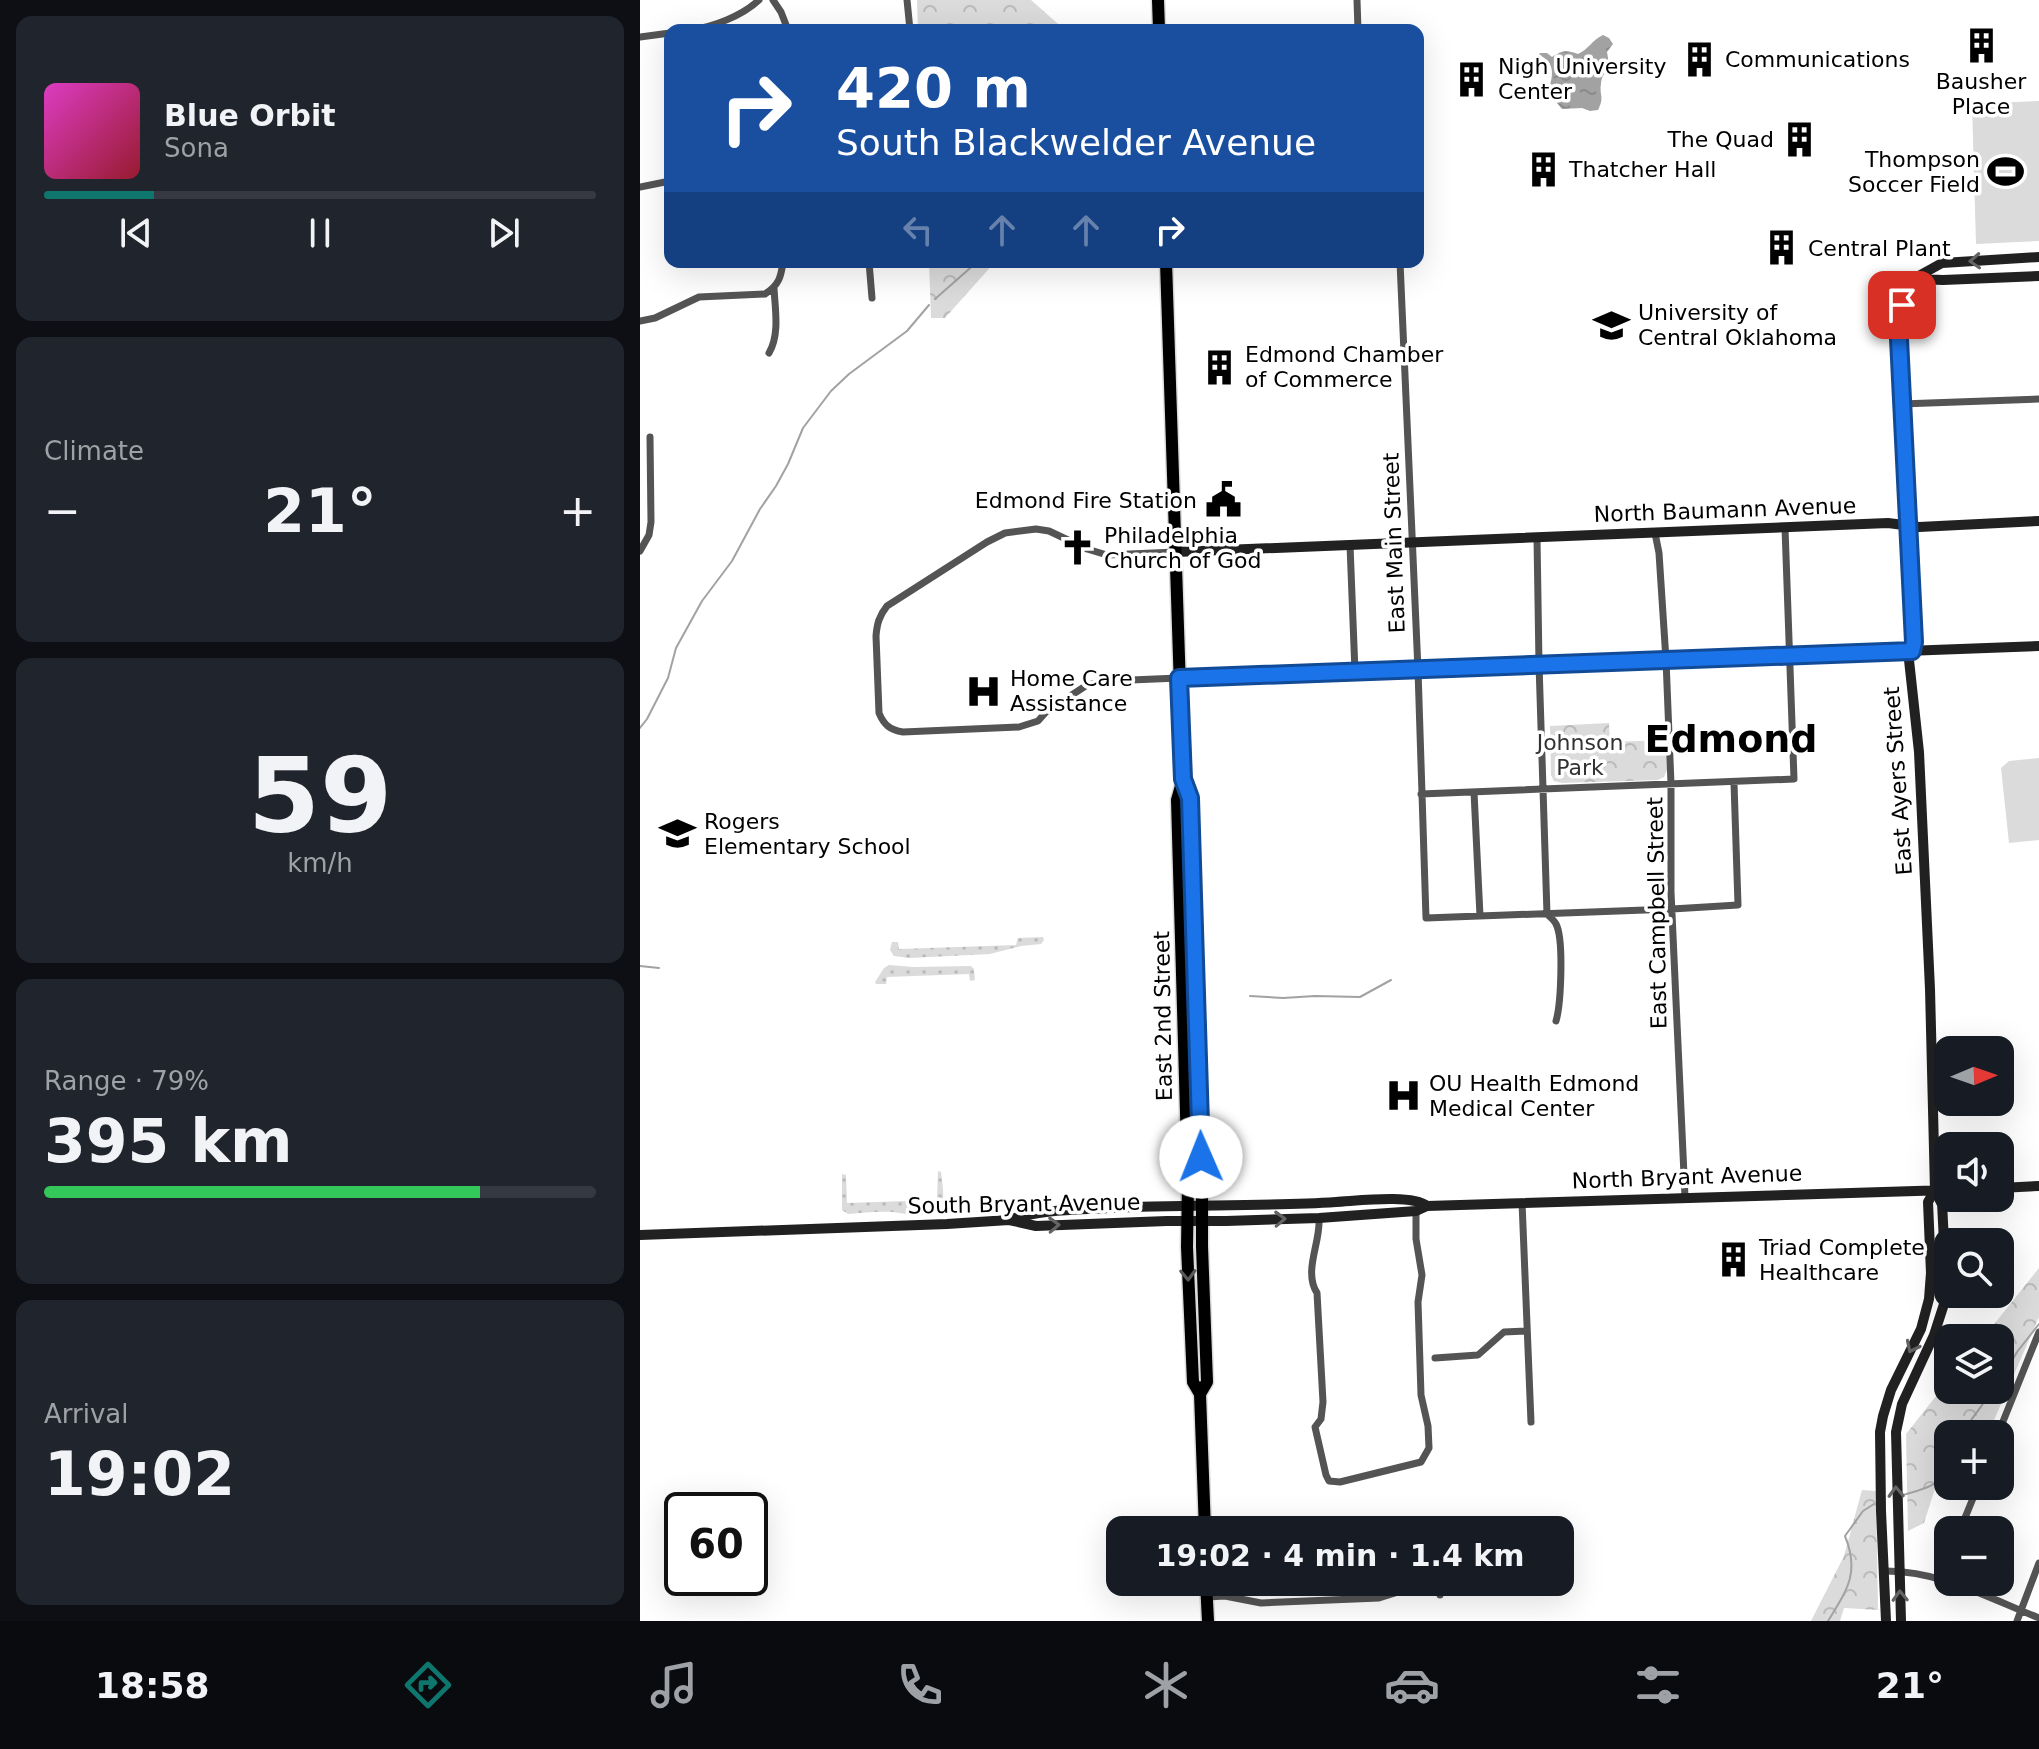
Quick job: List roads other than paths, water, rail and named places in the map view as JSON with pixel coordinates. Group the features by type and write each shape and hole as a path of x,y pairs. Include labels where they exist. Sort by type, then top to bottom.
{"main road":[{"path":"1158,0 1159,24"},
{"name":"East 2nd Street","path":"1166,268 1183,779 1190,798 1198,1054 1207,1382 1200,1394"},
{"name":"East 2nd Street","path":"1183,779 1177,800 1187,1221 1193,1382 1200,1394 1204,1516"},
{"path":"1178,836 1184,850 1187,873 1192,878"},
{"path":"1183,1035 1198,1054"},
{"path":"1207,1597 1208,1621"}],"street":[{"path":"712,24 753,6 759,0"},
{"path":"773,0 786,24"},
{"path":"907,0 909,24"},
{"path":"1357,0 1358,24"},
{"path":"640,37 664,34"},
{"path":"640,187 664,182"},
{"path":"1915,278 1942,263 2039,257"},
{"path":"640,321 655,318 699,297 765,294 780,281 782,268"},
{"path":"870,268 872,298"},
{"name":"East Main Street","path":"1400,268 1426,918 1480,916"},
{"path":"1915,278 1943,280 2039,276"},
{"name":"East Ayers Street","path":"1915,278 1906,293 1899,319 1914,642 1909,660 1919,752 1930,973 1934,1147"},
{"path":"769,353 776,334 774,288"},
{"path":"1901,404 2039,399"},
{"path":"640,551 649,535 651,522 650,437"},
{"name":"North Baumann Avenue","path":"1176,552 1888,523 1909,526 2039,521"},
{"path":"1421,794 1794,779 1785,528"},
{"path":"1176,552 1107,555 1087,549 1059,534 1036,529 1005,533 987,542 887,606 881,613 876,636 879,713 884,723 903,732 1019,727 1038,721 1046,712 1087,685 1107,681 2039,646"},
{"name":"East Campbell Street","path":"1655,533 1666,660 1672,909 1685,1197"},
{"path":"1537,538 1547,914 1557,926 1560,947 1561,976 1556,1021"},
{"path":"1350,545 1355,672"},
{"path":"1474,792 1480,916 1547,914 1738,905 1734,783"},
{"path":"2014,1187 2039,1186"},
{"name":"North Bryant Avenue","path":"1422,1208 1522,1202 1934,1190"},
{"path":"1886,1621 1880,1432 1891,1390 1921,1329 1929,1299 1928,1202 1934,1192"},
{"path":"1009,1220 1034,1212 1051,1211 1420,1200 1422,1208 1416,1239 1422,1275 1418,1302 1421,1395 1428,1426 1428,1452 1421,1462 1340,1482 1329,1481 1315,1427 1321,1419 1323,1402 1317,1293 1311,1279 1319,1218"},
{"path":"1522,1202 1531,1422"},
{"name":"South Bryant Avenue","path":"640,1235 1009,1220 1036,1226 1319,1218 1422,1208"},
{"path":"1901,1621 1896,1432 1902,1404 1940,1320 1946,1283 1942,1212"},
{"path":"1435,1358 1478,1355 1504,1332 1527,1331"},
{"path":"2004,1420 2039,1332"},
{"path":"2017,1621 2039,1563"},
{"path":"1884,1571 1911,1571 1934,1577"},
{"path":"1207,1597 1225,1596 1261,1603 1385,1596"},
{"path":"1987,1596 2039,1618"}],"water":[{"path":"1603,35 1613,44 1607,52 1608,69 1602,79 1598,110 1562,109 1550,85 1551,67 1540,53 1552,57 1565,51 1578,54"}],"waterway":[{"path":"935,299 970,268"},
{"path":"640,728 668,678 676,648 702,601 732,561 776,486 803,428 831,391 907,331 929,305"},
{"path":"640,966 659,968"},
{"path":"1250,996 1360,997 1391,980"},
{"path":"2014,1357 2039,1324"},
{"path":"1971,1420 1983,1404"},
{"path":"1903,1495 1934,1484"},
{"path":"1828,1621 1849,1581 1851,1561 1845,1536 1863,1511 1874,1504"}],"place":[{"name":"Bausher Place","path":"1981,45"},
{"name":"Communications","path":"1699,59"},
{"name":"Nigh University Center","path":"1472,79"},
{"name":"The Quad","path":"1800,139"},
{"name":"Thatcher Hall","path":"1543,169"},
{"name":"Thompson Soccer Field","path":"2006,172"},
{"name":"Central Plant","path":"1782,248"},
{"name":"University of Central Oklahoma","path":"1612,325"},
{"name":"Edmond Chamber of Commerce","path":"1219,367"},
{"name":"Edmond Fire Station","path":"1223,500"},
{"name":"Philadelphia Church of God","path":"1078,548"},
{"name":"Home Care Assistance","path":"984,691"},
{"name":"Rogers Elementary School","path":"678,834"},
{"name":"OU Health Edmond Medical Center","path":"1403,1096"},
{"name":"Triad Complete Healthcare","path":"1733,1260"}],"district":[{"name":"Edmond","path":"1731,739"}],"park label":[{"name":"Johnson Park","path":"1580,754"}]}
